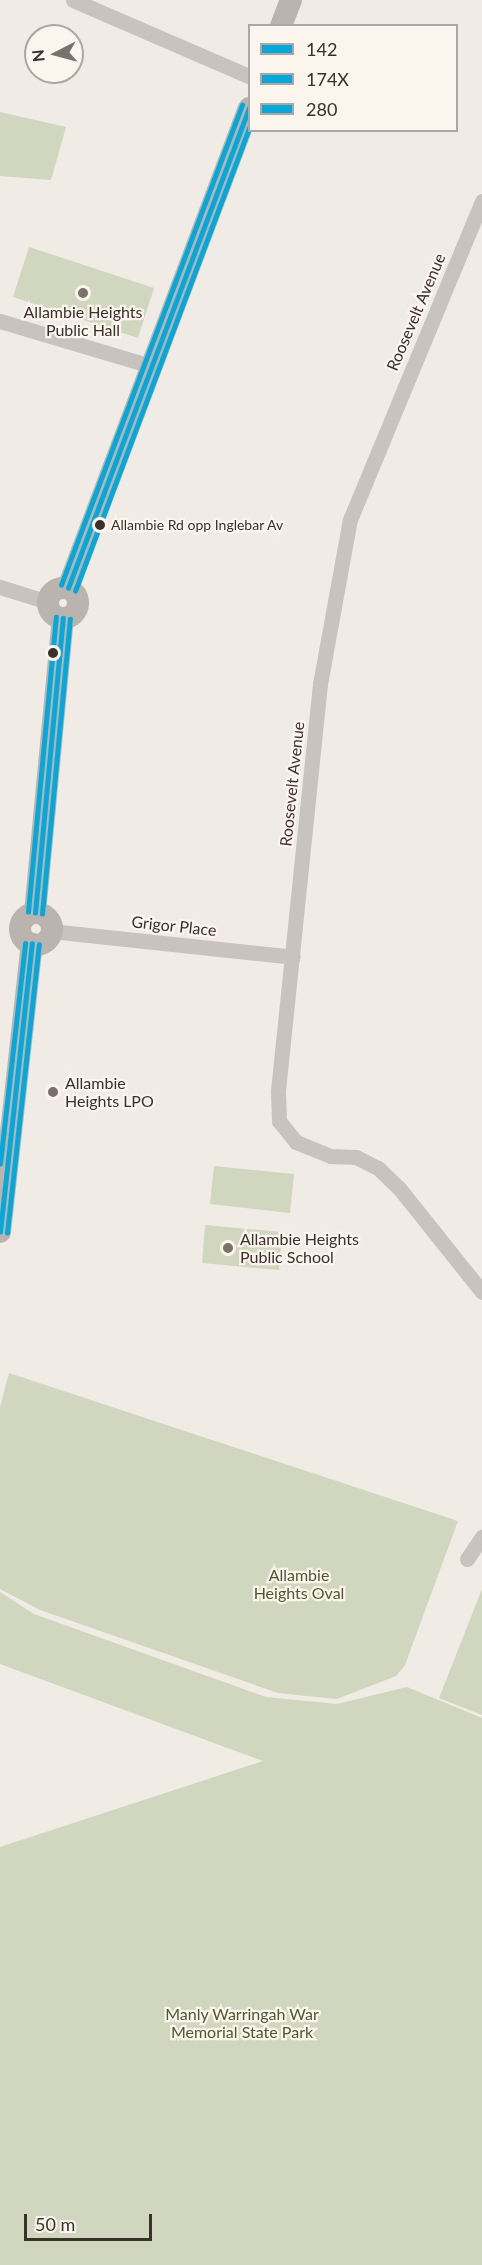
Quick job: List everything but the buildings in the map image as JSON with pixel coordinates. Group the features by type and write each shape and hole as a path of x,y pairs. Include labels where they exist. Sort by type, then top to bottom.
{"main road":[{"path":"283,24 291,0"},
{"path":"35,913 56,610 55,590 68,588 248,111"},
{"path":"35,913 47,918 51,931 42,943 32,944 24,939 20,930 22,920 35,913"},
{"path":"0,1232 32,944"}],"street":[{"path":"73,0 248,76"},
{"name":"Roosevelt Avenue","path":"482,201 350,519 320,684 279,1083 279,1121 296,1142 330,1156 356,1157 378,1168 399,1188 482,1292"},
{"path":"0,321 152,366"},
{"path":"0,587 56,610"},
{"name":"Grigor Place","path":"51,931 293,957"},
{"path":"467,1559 482,1537"}],"green space":[{"path":"0,112 66,127 51,180 0,176"},
{"name":"Allambie Heights Public Hall","path":"29,247 154,288 138,338 13,297"},
{"path":"214,1166 294,1174 290,1213 210,1204"},
{"path":"205,1225 282,1232 279,1270 202,1263"},
{"name":"Allambie Heights Oval","path":"9,1373 458,1521 405,1665 396,1676 337,1699 278,1693 40,1610 0,1589 0,1407"},
{"path":"482,1589 482,1715 439,1698"},
{"name":"Manly Warringah War Memorial State Park","path":"0,1592 34,1614 266,1697 337,1704 407,1687 482,1718 482,2265 0,2265 0,1847 263,1761 0,1664"}],"transit line":[{"name":"280","path":"61,585 242,105"},
{"name":"142","path":"68,588 248,111"},
{"name":"174X","path":"75,591 248,131"},
{"name":"280","path":"28,912 56,617"},
{"name":"142","path":"35,913 63,618"},
{"name":"174X","path":"42,914 70,619"},
{"name":"280","path":"0,1164 25,943"},
{"name":"142","path":"0,1232 32,944"},
{"name":"174X","path":"7,1233 39,945"}],"place":[{"name":"Allambie Heights Public Hall","path":"83,293"},
{"name":"Allambie Rd opp Inglebar Av","path":"100,525"},
{"name":"Allambie Heights LPO","path":"53,1092"},
{"name":"Allambie Heights Public School","path":"228,1248"}]}
